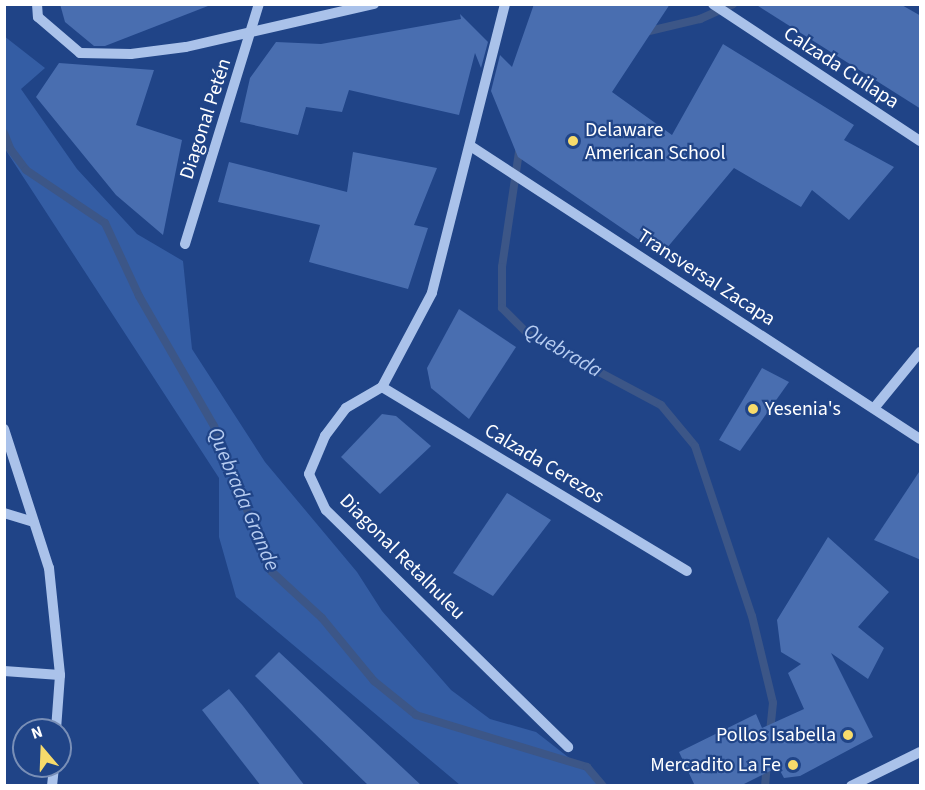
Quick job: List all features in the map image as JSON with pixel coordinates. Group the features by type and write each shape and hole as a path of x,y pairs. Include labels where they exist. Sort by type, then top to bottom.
{"street":[{"path":"37,4 38,17 80,53 186,47 375,4"},
{"name":"Diagonal Petén","path":"184,244 253,30 259,4"},
{"path":"382,387 432,293 472,147 506,4"},
{"name":"Calzada Cuilapa","path":"713,4 797,62 921,141"},
{"name":"Transversal Zacapa","path":"472,147 876,407 921,439"},
{"path":"876,407 921,352"},
{"name":"Calzada Cerezos","path":"382,387 687,571"},
{"name":"Diagonal Retalhuleu","path":"382,387 346,408 317,455 309,474 326,510 567,747"},
{"path":"4,429 49,568 60,675 57,718"},
{"path":"4,513 34,522"},
{"path":"4,670 60,675"},
{"path":"852,785 921,752"}],"shaded area":[{"path":"4,36 45,68 21,89 77,169 137,234 183,261 192,349 265,462 357,572 382,611 451,690 490,719 536,732 604,785 460,785 236,597 219,537 219,478 5,149"}],"building":[{"path":"60,4 208,4 208,6 105,46 94,46 65,22"},
{"path":"534,4 670,4 612,92 672,135 723,44 854,125 844,140 894,167 849,220 812,190 801,207 734,168 661,255 518,157 491,91 500,55 512,67"},
{"path":"755,4 900,4 921,16 921,109"},
{"path":"460,14 488,42 481,68 475,53 459,115 349,90 342,112 306,107 298,135 240,122 250,78 276,42 321,44 461,19"},
{"path":"59,63 154,70 136,125 182,140 163,235 116,195 36,97"},
{"path":"353,152 437,168 414,225 428,228 408,289 309,262 320,225 218,202 229,162 347,192"},
{"path":"459,309 516,347 469,419 431,388 427,368"},
{"path":"762,368 789,382 740,451 719,440"},
{"path":"382,414 396,416 431,446 380,494 341,457"},
{"path":"921,469 921,560 874,540"},
{"path":"507,493 551,520 493,596 453,573"},
{"path":"828,537 889,592 858,627 884,648 868,679 831,653 873,737 800,776 784,778 778,767 740,786 695,786 679,752 756,714 762,728 804,709 788,673 801,664 781,652 777,620"},
{"path":"279,652 422,786 369,786 255,676"},
{"path":"229,689 305,786 261,786 202,710"}],"waterway":[{"name":"Quebrada","path":"645,32 700,19 733,4"},
{"name":"Quebrada Grande","path":"4,133 11,150 26,170 105,223 139,296 214,426 271,571 322,618 374,681 416,715 587,767 603,786"},
{"name":"Quebrada","path":"520,145 502,267 502,308 528,334 661,405 695,446 752,616 773,703 770,733"},
{"name":"Quebrada","path":"765,786 767,764"}],"place":[{"name":"Delaware American School","path":"573,141"},
{"name":"Yesenia's","path":"753,409"},
{"name":"Pollos Isabella","path":"848,735"},
{"name":"Mercadito La Fe","path":"793,765"}]}
